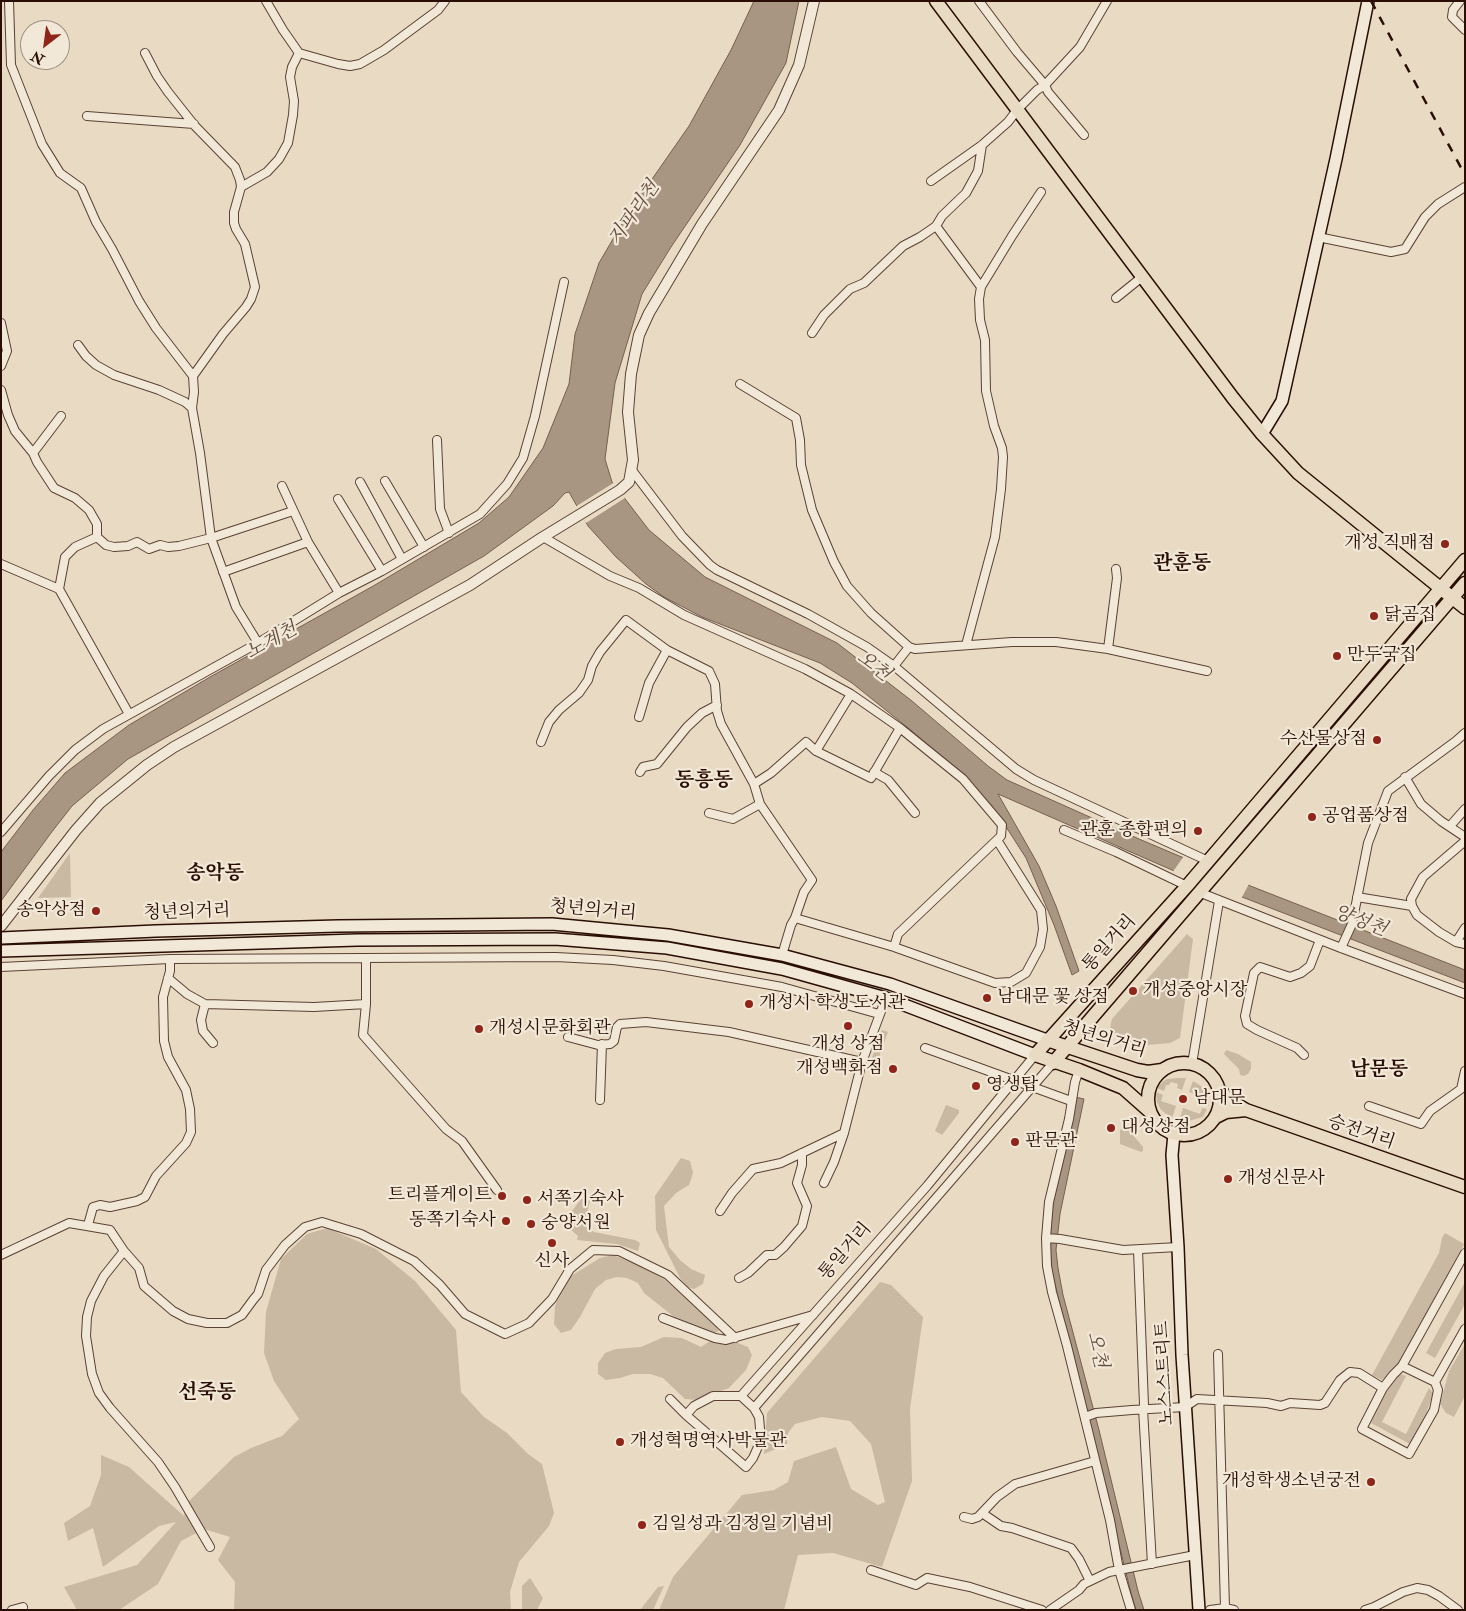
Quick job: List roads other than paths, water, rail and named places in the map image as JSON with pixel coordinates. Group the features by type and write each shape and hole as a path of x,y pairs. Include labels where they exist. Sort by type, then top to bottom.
{"main road":[{"path":"936,1 1233,398 1262,434 1298,473 1465,608"},
{"path":"1262,434 1282,401 1336,160 1368,2"},
{"name":"통일거리","path":"1035,1056 1047,1040 1208,861 1465,560"},
{"name":"통일거리","path":"1054,1063 1465,583"},
{"name":"청년의거리","path":"1,938 328,926 552,924 668,935 782,955 890,984 1137,1070 1148,1072 1162,1070"},
{"name":"청년의거리","path":"1,951 356,940 555,938 668,948 782,969 886,998 1123,1088 1149,1112"},
{"path":"1176,1064 1192,1064 1210,1073 1220,1090 1221,1099 1216,1116 1210,1125 1198,1133 1184,1136 1174,1134 1159,1126 1149,1112 1148,1093 1156,1076 1162,1070 1176,1064"},
{"path":"1220,1090 1234,1103 1246,1110"},
{"path":"1216,1116 1226,1112 1246,1110"},
{"name":"승전거리","path":"1246,1110 1465,1187"},
{"name":"노스스트리트","path":"1174,1134 1172,1155 1185,1407 1199,1610"}],"street":[{"path":"9,1 11,65 42,144 60,173 81,188 96,222 139,302 156,328 193,376 192,408 211,538 236,607 258,643"},
{"path":"266,1 299,53 350,66 360,64 384,50 438,10 445,1"},
{"path":"1,926 76,830 100,803 147,765 174,747 213,728 544,537 620,490 629,482 633,460 628,412 631,374 639,335 649,313 702,224 779,110 799,65 814,1"},
{"path":"979,1 1017,52 1045,85 1048,92 1084,135"},
{"path":"931,181 982,145 1008,122 1037,90 1045,85 1080,48 1107,1"},
{"path":"1460,1 1453,10 1452,17 1465,30"},
{"path":"145,53 168,92 194,124 235,167 240,180 241,187 234,212 234,223 245,244 255,287 246,308 223,334 193,376"},
{"path":"241,187 260,178 267,172 280,159 288,143 294,101 290,77 292,67 299,53"},
{"path":"87,116 194,124"},
{"path":"812,333 824,315 850,289 864,283 880,269 889,257 936,226 942,216 966,193 978,171 982,145"},
{"path":"1318,237 1391,252 1405,249 1425,217 1438,204 1465,187"},
{"path":"966,645 994,537 1001,489 1003,457 986,391 985,340 980,320 981,287 1041,192"},
{"path":"936,226 981,287"},
{"path":"1116,298 1142,277"},
{"path":"1,832 49,776 75,750 103,729 258,643 339,594 424,547 446,537 480,514 507,484 523,458 535,416 564,282"},
{"path":"1,323 7,351 1,366"},
{"path":"78,345 96,365 114,374 159,390 185,402 192,408"},
{"path":"740,384 796,418 800,440 801,465 812,510 834,562 847,586 871,613 909,648 1012,642 1056,642 1108,649 1207,671"},
{"path":"1,390 15,431 33,453 54,488 76,498 89,510 97,524 97,538"},
{"path":"33,453 61,416"},
{"path":"437,440 440,509 446,537"},
{"path":"632,470 682,536 717,570 808,614 867,647 894,666 1016,770 1208,861"},
{"path":"360,482 402,559"},
{"path":"385,482 424,547"},
{"path":"282,486 308,542 339,594"},
{"path":"338,499 382,571"},
{"path":"97,538 106,545 114,547 128,546 137,542 149,550 160,545 168,547 179,546 211,538 293,511"},
{"path":"544,537 610,576 639,588 684,616 805,669 852,694 900,728 964,779 1002,824 1001,836 898,934 894,947"},
{"path":"59,589 64,557 75,547 97,538"},
{"path":"222,572 308,542"},
{"path":"1,564 59,589 129,714"},
{"path":"1108,649 1117,578 1116,569"},
{"path":"541,742 548,722 579,693 588,680 592,666 600,652 626,620 667,650 709,671 715,684 717,705 722,724 754,784 760,804 812,880 804,892 782,955"},
{"path":"894,666 909,648"},
{"path":"639,717 650,683 667,650"},
{"path":"816,751 852,694"},
{"path":"640,772 643,767 657,764 681,734 702,713 717,705"},
{"path":"754,784 771,773 806,742 816,751 871,778 900,728"},
{"path":"1341,948 1352,924 1368,843 1388,790 1465,733"},
{"path":"874,772 888,780 915,813"},
{"path":"1405,777 1421,804 1440,821 1465,837"},
{"path":"710,813 733,819 760,804"},
{"path":"1450,826 1465,809"},
{"path":"1064,830 1116,852 1186,886"},
{"path":"795,918 894,947 995,983 1011,982 1026,973 1040,947 1044,929 1041,910 997,840"},
{"path":"1465,841 1423,877 1411,898 1412,906 1417,914 1439,932 1456,942 1465,944"},
{"path":"1201,892 1219,901 1465,994"},
{"path":"1357,897 1412,906"},
{"path":"1192,1064 1219,901"},
{"path":"1456,942 1465,928"},
{"path":"1304,1055 1297,1048 1247,1024 1244,1016 1254,973 1260,967 1290,977 1301,973 1310,966 1320,940"},
{"path":"1,968 170,959 556,957 664,966 782,987 879,1014"},
{"path":"366,958 366,1004 363,1035 446,1128 462,1141 497,1190"},
{"path":"88,1225 93,1207 100,1205 110,1207 137,1201 145,1197 156,1176 186,1143 191,1132 190,1109 186,1090 168,1057 164,1041 163,997 170,959"},
{"path":"168,978 187,994 205,1004 314,1007 366,1004"},
{"path":"824,1183 844,1133 862,1062 886,998"},
{"path":"205,1004 201,1020 203,1031 213,1043"},
{"path":"568,1038 598,1045 610,1044 614,1042 617,1027 620,1024 646,1022 729,1032 862,1062"},
{"path":"600,1100 602,1044"},
{"path":"925,1048 1071,1101"},
{"name":"통일거리","path":"741,1396 927,1186 1035,1056"},
{"name":"통일거리","path":"754,1408 1054,1063"},
{"path":"1079,1070 1049,1202 1047,1266 1052,1292 1086,1416 1110,1520 1119,1570 1131,1610"},
{"path":"1369,1106 1421,1124 1430,1111 1460,1089 1465,1071"},
{"path":"720,1211 732,1193 753,1169 781,1163 844,1133"},
{"path":"739,1278 748,1273 767,1256 775,1255 802,1226 807,1206 797,1183 802,1165 802,1153"},
{"path":"1,1255 69,1223 110,1230 124,1251 139,1268 144,1286 173,1311 188,1319 207,1323 227,1323 242,1315 254,1300 266,1270 285,1245 305,1227 322,1222 361,1234 414,1261 440,1285 466,1314 505,1334 529,1323 552,1299 570,1269 593,1250 619,1252 640,1260 668,1275 735,1338"},
{"path":"1047,1238 1123,1250 1178,1247"},
{"path":"1138,1250 1143,1409 1152,1564"},
{"path":"124,1251 104,1276 91,1301 87,1317 86,1336 92,1374 99,1394 158,1462 210,1547"},
{"path":"1402,1366 1435,1382 1438,1390 1434,1410 1410,1454 1362,1429 1383,1388 1402,1366 1463,1258"},
{"path":"663,1318 715,1338 726,1340 815,1314"},
{"path":"1435,1382 1465,1329"},
{"path":"1210,1610 1230,1609 1218,1354"},
{"path":"1086,1416 1096,1413 1185,1407 1197,1399 1267,1403 1281,1406 1290,1402 1320,1405 1325,1403 1340,1380 1350,1372 1359,1373 1383,1388"},
{"path":"670,1399 686,1415 746,1467 758,1451 760,1440 759,1417 754,1408 741,1396 713,1396 694,1406 686,1415"},
{"path":"964,1516 972,1519 978,1517 997,1497 1014,1484 1095,1460"},
{"path":"982,1513 1001,1526 1071,1548 1090,1581"},
{"path":"1056,1608 1084,1584 1109,1572 1195,1555"},
{"path":"871,1570 916,1585 927,1578 970,1588 1042,1610"},
{"path":"1365,1610 1416,1588 1428,1590 1458,1610"},
{"path":"12,1610 22,1607"}],"water":[{"name":"지파리천","path":"754,1 799,1 786,63 740,145 671,247 642,294 615,383 605,459 612,482 649,530 705,577 837,643 912,701 1007,780 1248,885 1465,970 1465,983 1172,870 998,794 1039,866 1056,906 1079,971 1072,975 1054,925 1026,858 1001,819 969,781 912,731 852,683 820,663 702,617 664,597 646,584 616,557 588,526 569,492 565,493 553,506 484,556 128,759 72,806 1,901 1,852 33,810 65,773 129,725 210,677 375,585 479,523 509,497 543,448 569,384 575,334 599,263 627,215 689,126 731,50"},
{"path":"1075,1097 1084,1099 1060,1214 1056,1250 1058,1268 1063,1295 1144,1610 1136,1610 1131,1593 1051,1268 1050,1234 1053,1203"}],"railway":[{"path":"1371,1 1465,175"}],"place":[{"name":"개성 직매점","path":"1445,544"},
{"name":"닭곰집","path":"1374,616"},
{"name":"만두국집","path":"1337,656"},
{"name":"수산물상점","path":"1377,740"},
{"name":"공업품상점","path":"1312,817"},
{"name":"관훈 종합편의","path":"1198,831"},
{"name":"송악상점","path":"96,911"},
{"name":"개성중앙시장","path":"1133,991"},
{"name":"남대문 꽃 상점","path":"987,998"},
{"name":"개성시 학생 도서관","path":"749,1004"},
{"name":"개성 상점","path":"848,1026"},
{"name":"개성시문화회관","path":"479,1029"},
{"name":"개성백화점","path":"893,1069"},
{"name":"영생탑","path":"976,1086"},
{"name":"남대문","path":"1183,1099"},
{"name":"대성상점","path":"1111,1128"},
{"name":"판문관","path":"1015,1142"},
{"name":"개성신문사","path":"1228,1179"},
{"name":"트리플게이트","path":"502,1196"},
{"name":"서쪽기숙사","path":"527,1200"},
{"name":"동쪽기숙사","path":"506,1221"},
{"name":"숭양서원","path":"531,1224"},
{"name":"신사","path":"552,1243"},
{"name":"개성혁명역사박물관","path":"620,1442"},
{"name":"개성학생소년궁전","path":"1371,1482"},
{"name":"김일성과 김정일 기념비","path":"642,1525"}],"district":[{"name":"관훈동","path":"1182,565"},
{"name":"동흥동","path":"704,782"},
{"name":"송악동","path":"215,875"},
{"name":"남문동","path":"1379,1071"},
{"name":"선죽동","path":"207,1394"}],"water label":[{"name":"노계천","path":"272,642"},
{"name":"오천","path":"873,667"},
{"name":"양성천","path":"1360,922"},
{"name":"오천","path":"1096,1350"}]}
